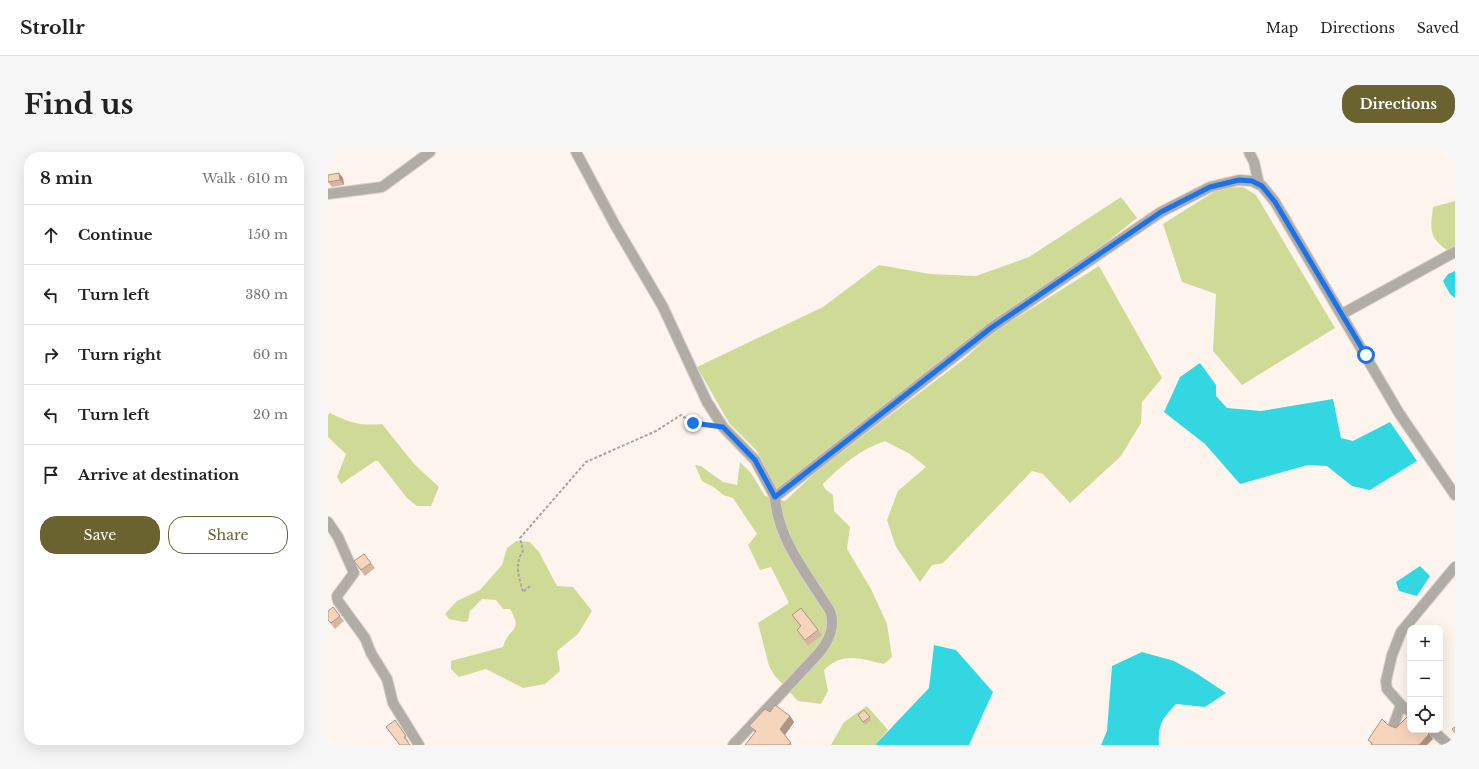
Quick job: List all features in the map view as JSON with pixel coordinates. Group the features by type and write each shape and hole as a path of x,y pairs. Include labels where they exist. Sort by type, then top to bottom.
{"street":[{"path":"328,194 382,187 430,152"},
{"path":"576,152 615,225 663,307 707,402 723,427 755,460 775,497 778,519 785,539 830,611 833,622 826,643 818,653 733,745"},
{"path":"1249,152 1254,162 1258,184"},
{"path":"775,497 991,328 1132,231 1175,204 1210,187 1239,180 1252,181 1267,190 1280,208 1399,413 1455,495"},
{"path":"1342,314 1455,252"},
{"path":"328,522 338,537 354,573 337,596 338,601 365,638 371,653 387,679 393,702 419,745"},
{"path":"1407,710 1401,705 1387,688 1386,681 1397,640 1401,632 1455,567"},
{"path":"1394,724 1401,705"},
{"path":"1435,733 1449,745"}],"path":[{"path":"530,586 523,592 518,570 518,558 523,551 520,538 586,462 656,431 681,415 693,423 723,427"}],"green space":[{"path":"1243,187 1256,195 1335,328 1242,385 1213,351 1216,294 1182,282 1163,224 1220,188"},
{"path":"1121,197 1137,218 1085,259 932,369 776,489 757,451 729,423 697,367 823,307 879,265 930,274 976,276 1029,257"},
{"path":"1455,201 1455,256 1436,241 1431,224 1433,207"},
{"path":"1099,266 1162,378 1142,402 1141,423 1121,456 1070,503 1043,474 1032,471 943,563 932,565 920,582 896,547 887,520 898,491 926,467 910,454 885,441 867,449 851,459 823,484 825,489 833,495 834,511 850,527 847,549 871,589 887,624 892,657 884,664 852,658 838,660 824,670 828,691 821,704 798,701 775,676 769,666 758,623 789,603 771,567 760,570 748,545 757,534 733,498 723,495 715,488 702,481 695,465 701,466 723,482 737,485 740,462 751,473 765,496 785,501 818,470 964,359 994,332"},
{"path":"330,413 355,423 367,425 382,424 414,464 439,487 431,506 417,506 407,498 378,461 375,461 341,484 337,477 346,454 328,437 328,415"},
{"path":"516,541 530,542 539,552 557,586 573,587 592,611 578,634 557,651 560,671 545,684 523,688 486,669 459,677 451,669 451,661 503,647 508,636 514,630 516,622 510,609 503,609 496,600 482,599 470,611 468,621 464,622 449,619 445,614 457,601 480,590 502,565 507,548"},
{"path":"867,706 888,730 875,745 831,745 844,722"}],"water":[{"path":"1455,271 1455,298 1450,294 1443,281 1448,274"},
{"path":"1200,363 1216,385 1216,396 1227,408 1261,411 1333,399 1341,438 1353,441 1390,422 1417,461 1370,490 1352,486 1327,466 1308,465 1240,484 1205,444 1164,412 1180,377"},
{"path":"1420,566 1430,576 1417,596 1399,591 1396,582"},
{"path":"934,645 956,650 993,692 969,745 875,745 929,688"},
{"path":"1142,652 1174,661 1196,673 1226,693 1205,707 1176,704 1162,722 1159,732 1159,745 1101,745 1107,731 1112,666"}],"building":[{"path":"339,173 340,180 328,182 328,175"},
{"path":"364,554 371,563 361,570 354,561"},
{"path":"333,607 340,616 331,623 328,620 328,611"},
{"path":"801,608 818,630 805,640 797,630 801,626 792,615"},
{"path":"775,705 790,716 780,729 791,743 788,745 745,745 756,731 749,726 765,709 770,712"},
{"path":"864,710 870,717 863,722 858,715"},
{"path":"1407,717 1407,733 1429,734 1419,745 1371,745 1372,743 1368,740 1382,719 1388,725 1396,728"},
{"path":"395,720 406,736 404,737 410,745 400,745 386,727"}],"route":[{"path":"693,423 723,427 748,451 755,460 775,497 924,382 991,328 1132,231 1189,196 1210,187 1239,180 1252,181 1267,190 1288,222 1366,355"}]}
